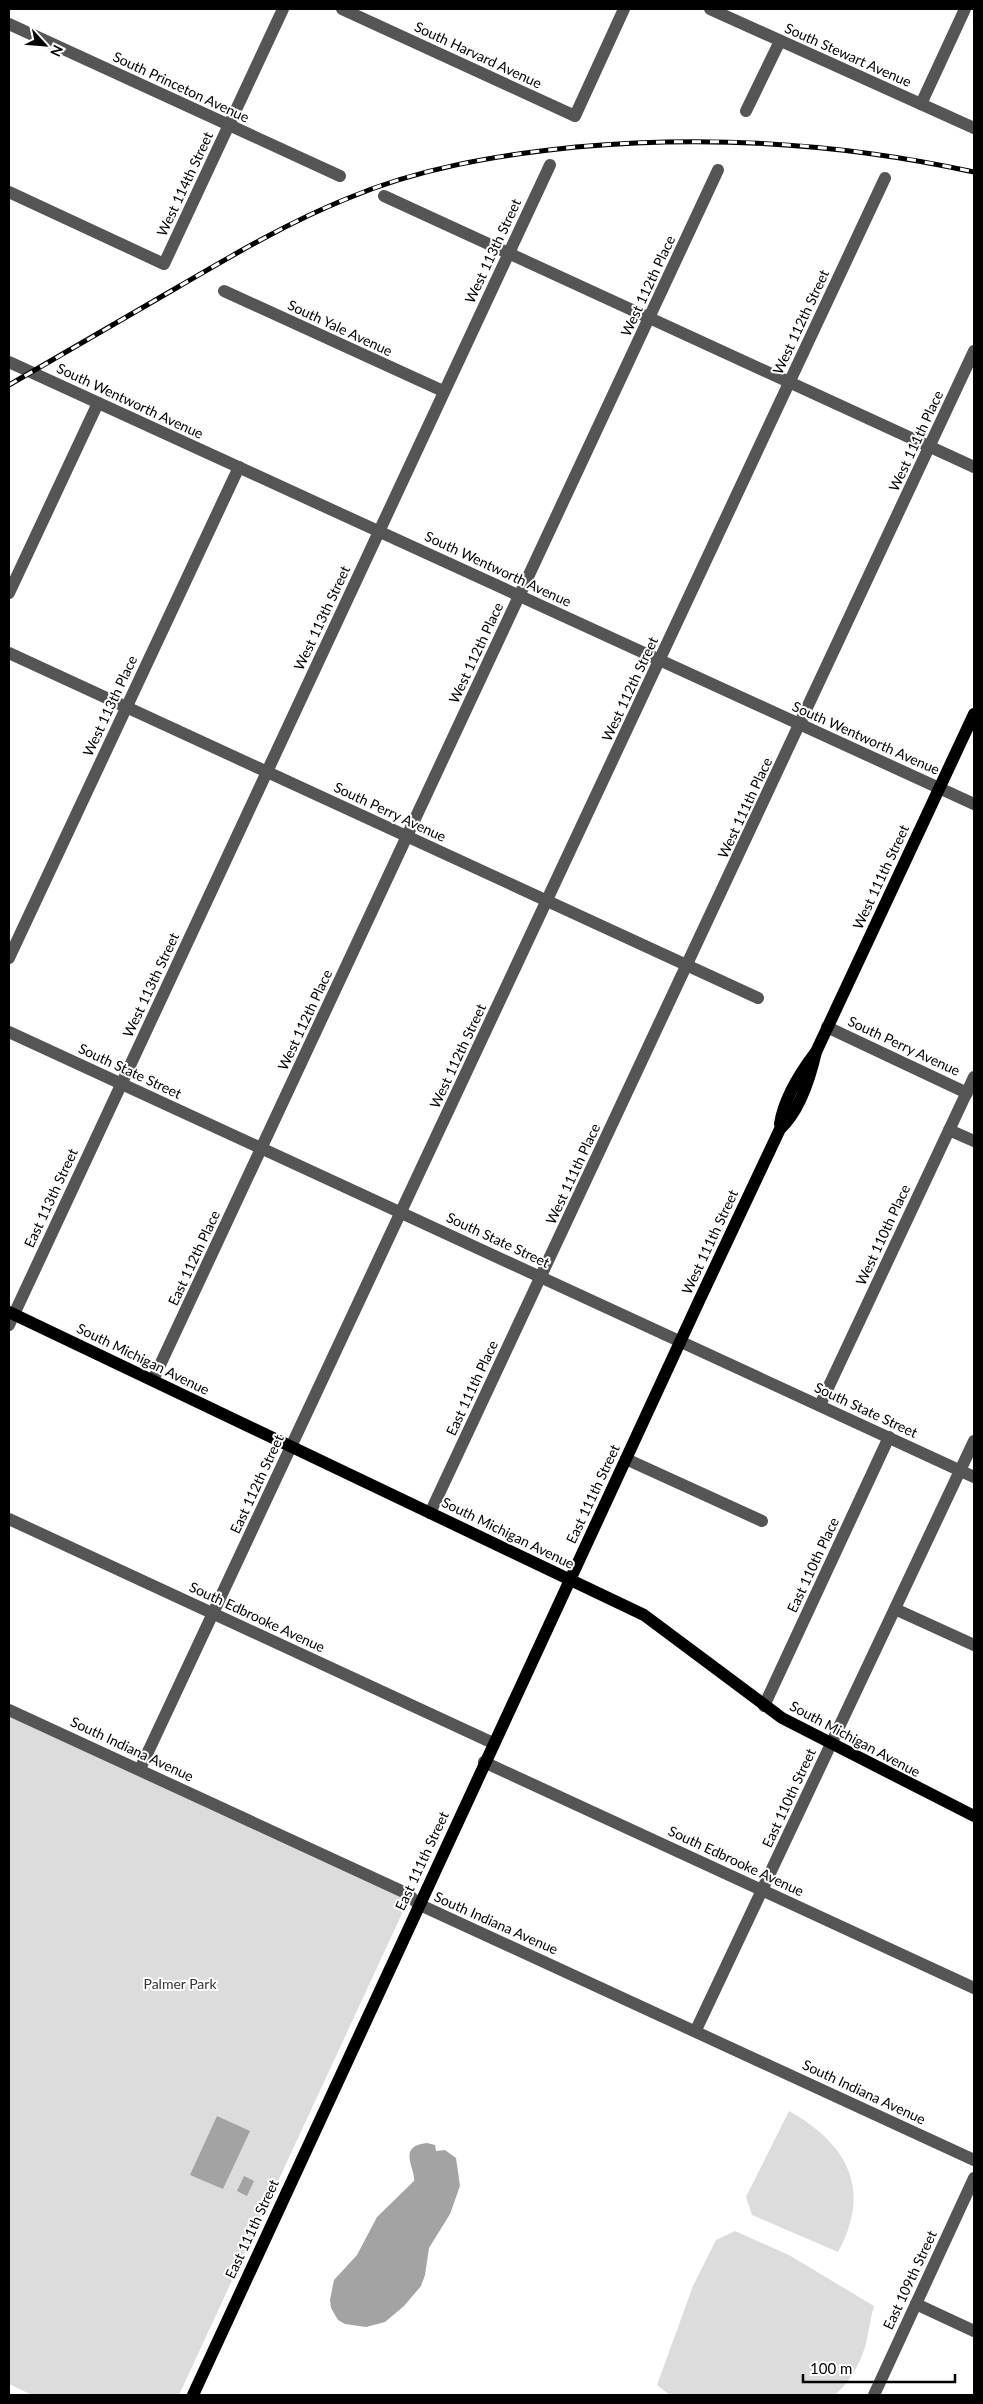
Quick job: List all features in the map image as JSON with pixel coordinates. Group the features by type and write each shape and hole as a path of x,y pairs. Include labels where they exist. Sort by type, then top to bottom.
{"main road":[{"name":"West 111th Street","path":"681,1341 780,1129 780,1122 793,1087 816,1052 974,714"},
{"name":"South Michigan Avenue","path":"10,1317 153,1380 644,1615 782,1718 974,1816"},
{"name":"East 111th Street","path":"192,2395 418,1904 681,1341"}],"street":[{"name":"West 114th Street","path":"9,192 164,264 283,9"},
{"name":"South Harvard Avenue","path":"342,9 575,116 624,9"},
{"name":"South Stewart Avenue","path":"710,9 974,128"},
{"path":"921,104 965,9"},
{"name":"South Princeton Avenue","path":"9,24 340,176"},
{"path":"746,111 780,41"},
{"name":"West 113th Street","path":"121,1084 550,165"},
{"name":"West 112th Place","path":"262,1148 718,170"},
{"name":"West 112th Street","path":"402,1212 885,178"},
{"path":"384,196 974,467"},
{"name":"South Yale Avenue","path":"224,291 444,391"},
{"name":"West 111th Place","path":"541,1277 974,351"},
{"name":"South Wentworth Avenue","path":"9,362 974,804"},
{"path":"9,593 98,403"},
{"name":"West 113th Place","path":"9,958 239,467"},
{"name":"South Perry Avenue","path":"9,653 758,998"},
{"name":"South Perry Avenue","path":"828,1027 967,1093"},
{"name":"South State Street","path":"9,1032 974,1477"},
{"name":"West 110th Place","path":"820,1405 974,1077"},
{"name":"East 113th Street","path":"10,1317 121,1084"},
{"path":"949,1130 974,1142"},
{"name":"East 112th Place","path":"153,1380 262,1148"},
{"name":"East 112th Street","path":"140,1769 402,1212"},
{"name":"East 111th Place","path":"430,1513 541,1277"},
{"name":"East 110th Place","path":"764,1706 889,1437"},
{"name":"East 110th Street","path":"696,2030 974,1441"},
{"path":"626,1459 762,1521"},
{"name":"South Edbrooke Avenue","path":"9,1519 493,1743"},
{"path":"895,1609 974,1645"},
{"name":"South Indiana Avenue","path":"9,1710 408,1894 418,1904 696,2030 974,2160"},
{"name":"South Edbrooke Avenue","path":"484,1762 974,1988"},
{"name":"East 109th Street","path":"874,2395 974,2178"},
{"path":"916,2304 974,2331"}],"green space":[{"name":"Palmer Park","path":"9,1715 403,1898 406,1905 179,2395 32,2395 9,2384"},
{"path":"789,2111 826,2138 839,2154 848,2171 853,2189 853,2208 848,2229 838,2252 752,2215 746,2197"},
{"path":"735,2231 789,2255 874,2306 861,2359 847,2382 835,2395 670,2395 657,2385 693,2286 716,2240"}],"shaded area":[{"path":"217,2116 250,2131 223,2189 190,2175"},
{"path":"427,2143 435,2145 436,2151 445,2150 456,2158 460,2186 450,2214 429,2248 425,2275 421,2286 404,2306 385,2322 366,2327 345,2324 338,2320 331,2308 330,2300 334,2280 357,2255 377,2217 414,2181 410,2153 418,2145"},
{"path":"244,2176 254,2181 247,2196 237,2191"}],"railway":[{"path":"9,385 240,251 303,218 374,188 459,164 517,154 576,147 626,143 726,142 776,144 875,154 974,172"}]}
